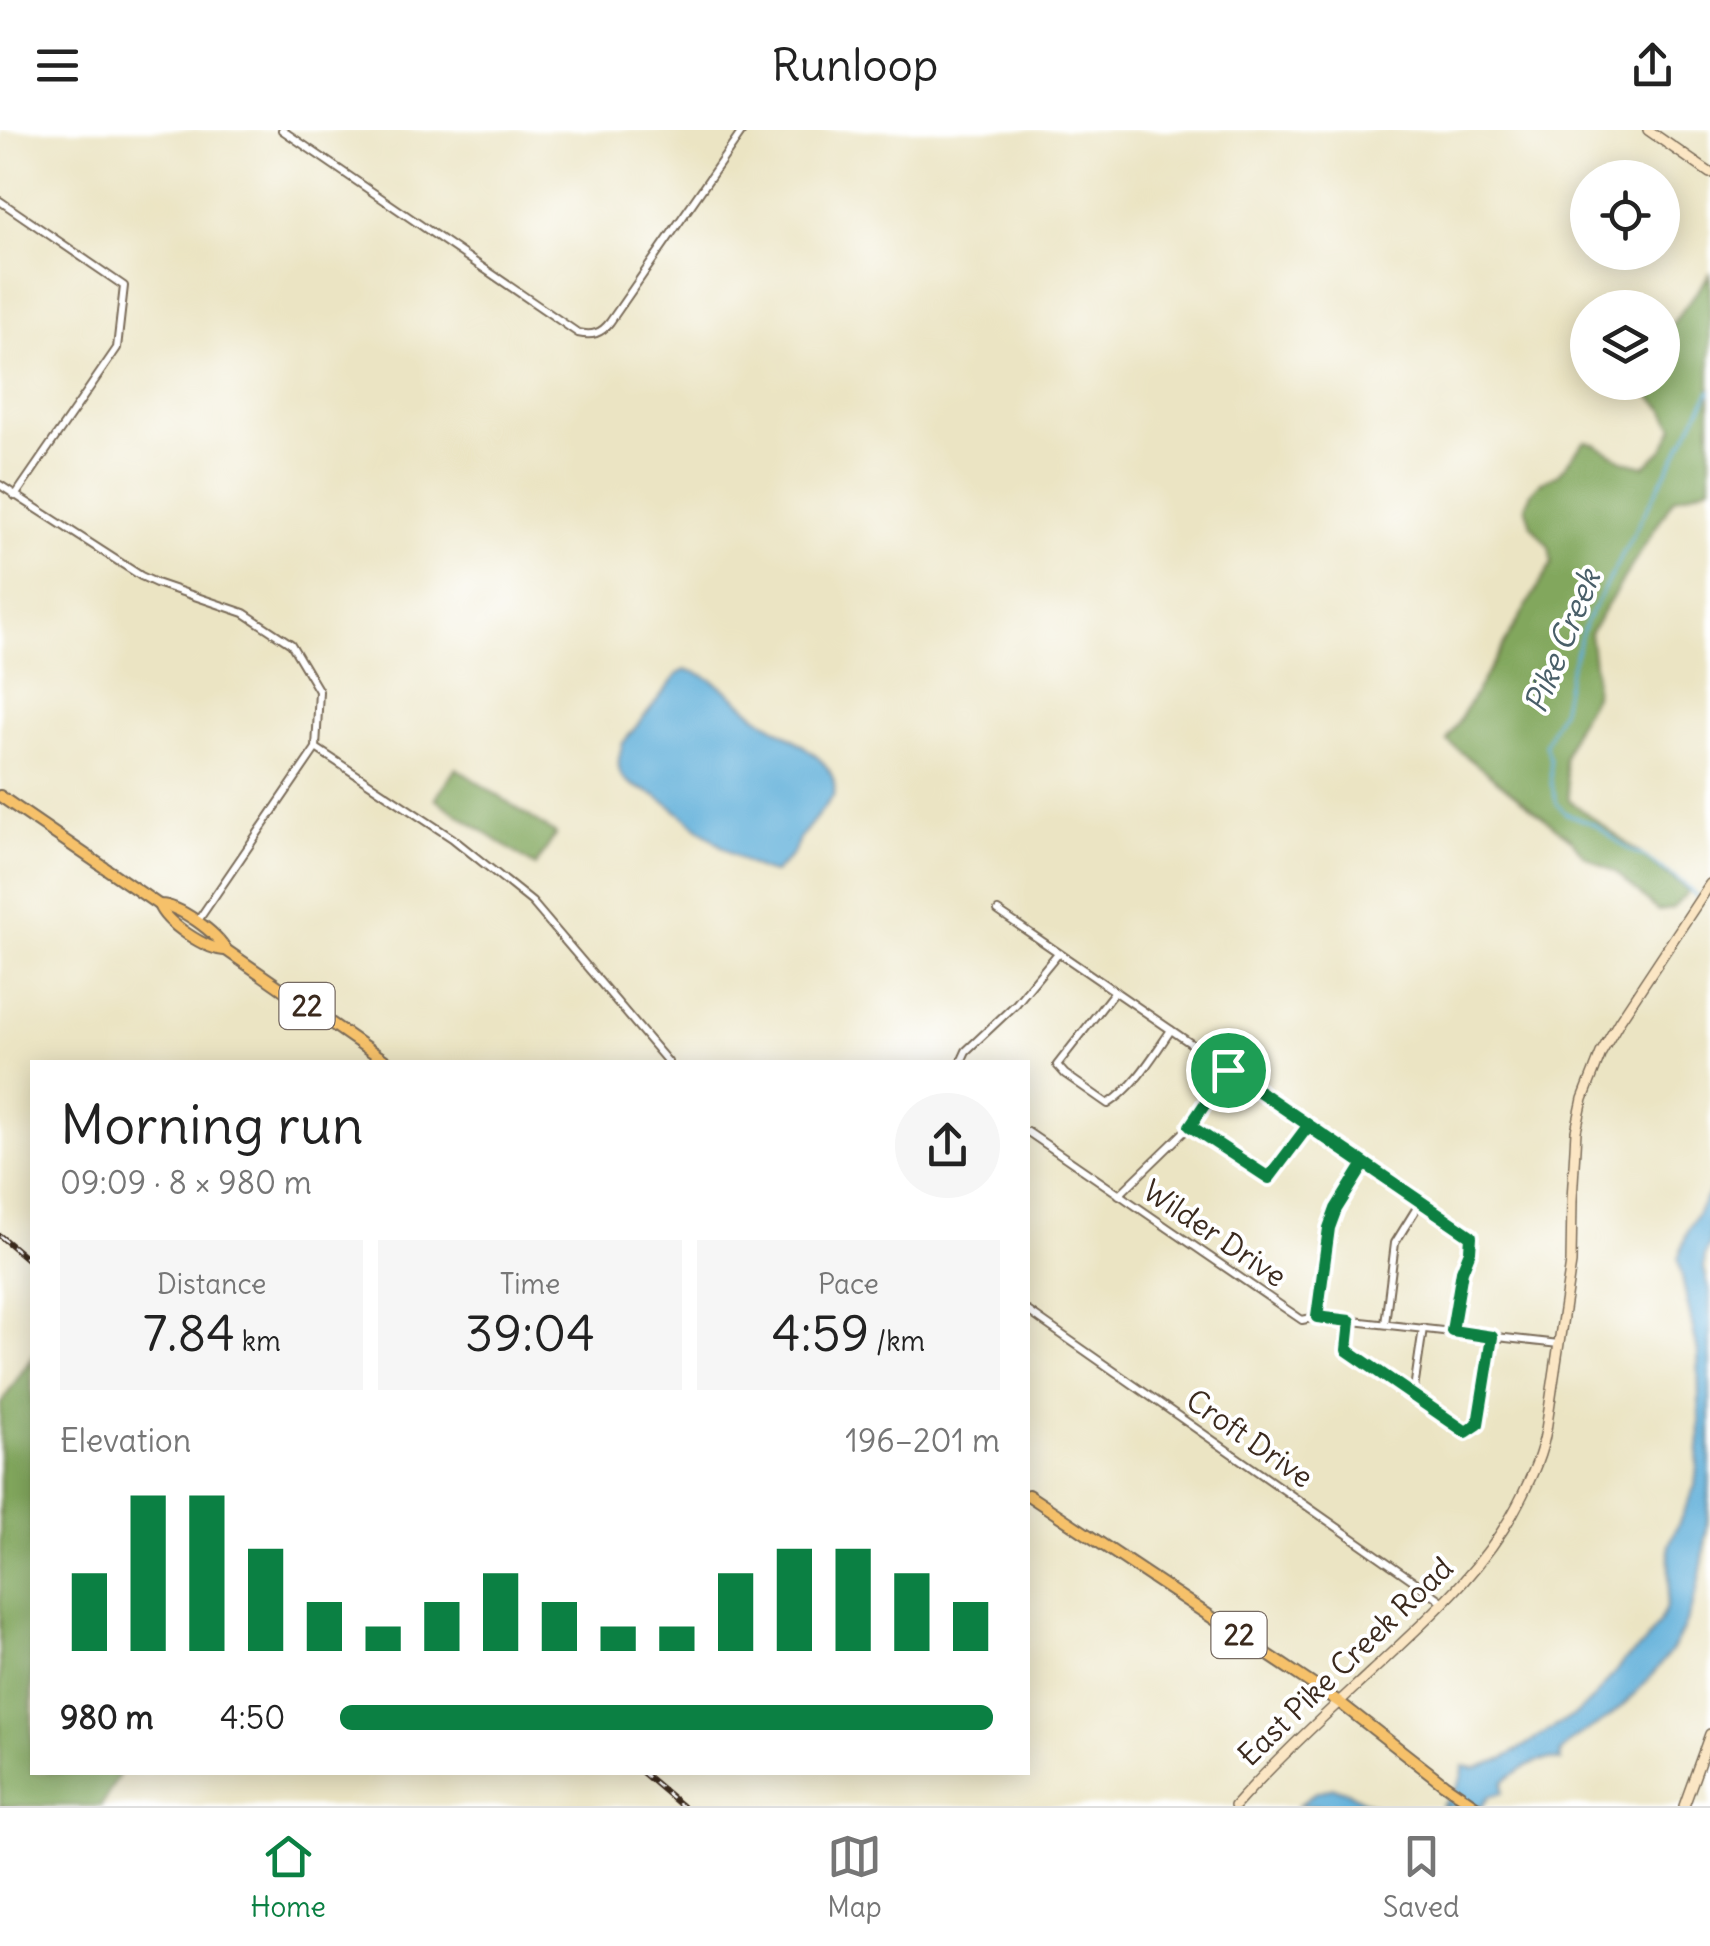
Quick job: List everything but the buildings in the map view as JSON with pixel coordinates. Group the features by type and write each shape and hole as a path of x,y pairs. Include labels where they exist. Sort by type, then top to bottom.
{"main road":[{"name":"22","path":"0,796 159,905 163,916 213,950 226,950"},
{"name":"22","path":"159,905 171,904 221,940 226,950 384,1060"},
{"name":"22","path":"1030,1496 1339,1702 1476,1806"}],"street":[{"path":"282,130 586,335 600,332 610,322 743,130"},
{"path":"1648,130 1710,172"},
{"path":"0,202 124,286 117,348 15,496"},
{"path":"0,485 142,576 244,613 291,644 319,691 316,748 196,922"},
{"path":"316,748 452,838 532,902 666,1060"},
{"name":"East Pike Creek Road","path":"1235,1806 1272,1765 1445,1602 1483,1561 1510,1523 1542,1455 1571,1263 1576,1131 1583,1100 1601,1053 1707,888"},
{"path":"998,911 1471,1236 1452,1331"},
{"path":"962,1060 1058,953"},
{"path":"1115,991 1064,1055 1058,1066 1065,1074 1108,1104 1142,1071 1170,1030"},
{"path":"1119,1195 1190,1126 1228,1070"},
{"path":"1190,1126 1269,1178 1308,1126"},
{"name":"Wilder Drive","path":"1030,1133 1302,1320 1317,1317 1560,1344"},
{"path":"1317,1317 1329,1228 1364,1164"},
{"path":"1385,1324 1396,1243 1421,1200"},
{"name":"Croft Drive","path":"1030,1312 1445,1602"},
{"path":"1350,1321 1347,1350 1466,1432 1478,1424 1492,1337"},
{"path":"1413,1396 1423,1328"},
{"path":"1684,1806 1710,1734"}],"green space":[{"path":"1710,274 1710,486 1674,498 1590,633 1594,696 1575,727 1564,758 1569,800 1689,891 1672,909 1658,911 1617,873 1583,855 1572,840 1447,741 1552,563 1549,547 1531,525 1525,506 1531,493 1541,482 1558,474 1585,441 1624,461 1645,466 1663,450 1674,427 1655,400 1680,400 1680,314"},
{"path":"456,768 556,834 535,866 435,799"},
{"path":"30,1360 30,1775 119,1775 101,1806 0,1806 0,1405"}],"water":[{"path":"686,670 716,683 811,751 832,775 834,795 799,839 793,854 774,873 731,853 661,799 629,783 621,774 623,743 678,674"},
{"path":"1710,1191 1710,1243 1704,1268 1710,1291 1708,1514 1700,1573 1684,1627 1671,1651 1641,1687 1608,1718 1569,1743 1560,1754 1561,1761 1545,1760 1523,1768 1503,1782 1502,1793 1489,1796 1482,1806 1441,1806 1459,1783 1463,1766 1475,1768 1503,1759 1579,1712 1644,1644 1666,1607 1669,1545 1695,1486 1700,1439 1698,1352 1678,1259 1688,1230"},
{"path":"1333,1787 1373,1806 1298,1806 1314,1793"}],"waterway":[{"name":"Pike Creek","path":"1697,897 1683,883 1594,824 1565,813 1557,804 1545,744 1562,708 1585,624 1710,391"}],"railway":[{"path":"0,1236 30,1261"},
{"path":"646,1775 682,1806"}],"route":[{"path":"1228,1070 1471,1236 1452,1331 1492,1337 1478,1424 1466,1432 1347,1350 1350,1321 1317,1317 1329,1228 1364,1164 1308,1126 1269,1178 1190,1126 1228,1070"}]}
